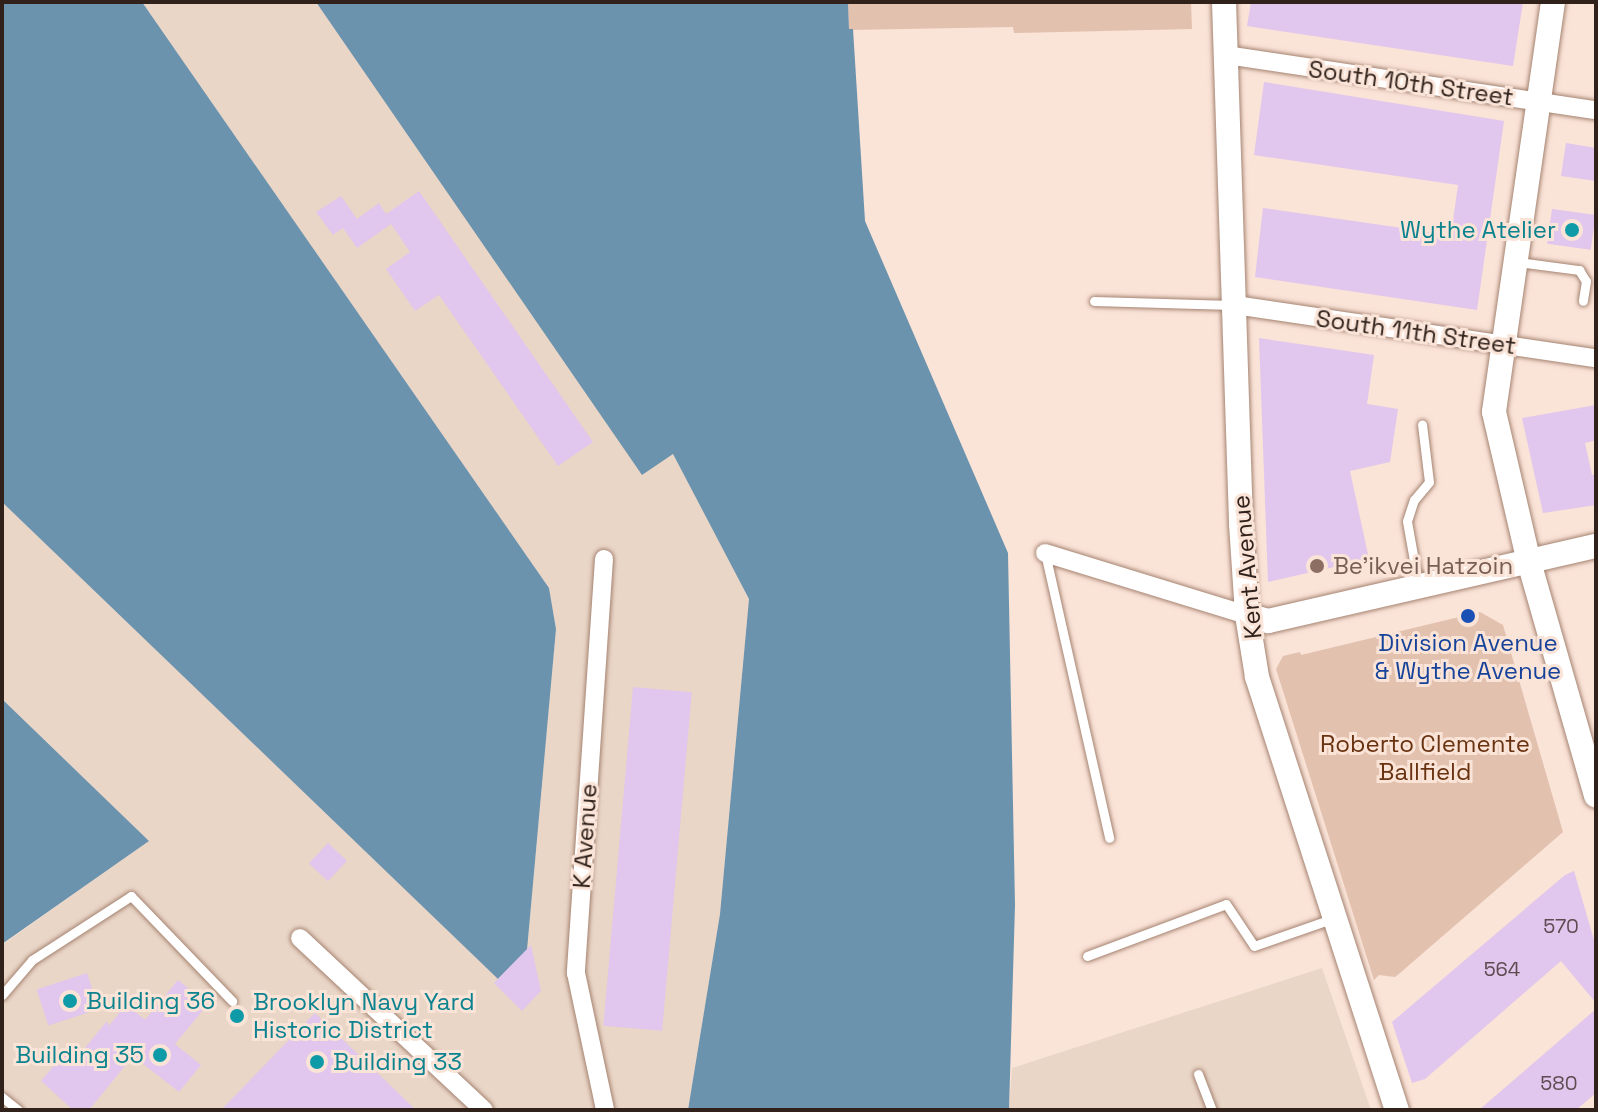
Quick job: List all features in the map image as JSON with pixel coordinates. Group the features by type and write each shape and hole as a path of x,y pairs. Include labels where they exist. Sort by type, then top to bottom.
{"main road":[{"name":"Kent Avenue","path":"1224,2 1241,524 1247,615 1257,677 1397,1110"},
{"path":"1553,2 1494,412 1529,562 1595,789"},
{"path":"1247,615 1268,621 1596,546"}],"street":[{"name":"South 10th Street","path":"1226,55 1596,110"},
{"name":"South 11th Street","path":"1235,305 1596,358"},
{"path":"1045,553 1247,615"},
{"name":"K Avenue","path":"604,559 576,973 605,1110"},
{"path":"300,938 484,1110"}],"lane":[{"path":"1515,261 1579,270 1586,281 1583,301"},
{"path":"1094,301 1204,301 1235,305"},
{"path":"1419,587 1407,521 1414,500 1429,482 1422,424"},
{"path":"1045,553 1109,838"},
{"path":"2,995 32,960 131,896 232,1001"},
{"path":"1087,956 1226,904 1254,946 1334,918"},
{"path":"1198,1074 1212,1110"},
{"path":"2,1097 18,1110"}],"shaded area":[{"path":"142,2 316,2 642,474 673,454 749,599 720,914 688,1110 2,1110 2,945 149,841 2,699 2,502 498,979 527,950 556,629 549,588"},
{"path":"1322,968 1371,1110 1009,1110 1012,1068"}],"green space":[{"path":"848,2 1191,2 1192,29 1014,33 1013,27 849,30"},
{"name":"Roberto Clemente Ballfield","path":"1480,612 1503,625 1563,832 1395,977 1379,975 1374,980 1276,669 1283,656 1300,652 1301,655"}],"water":[{"path":"2,2 142,2 549,588 556,629 527,950 498,979 2,502"},
{"path":"316,2 848,2 849,29 853,29 865,221 1008,553 1015,905 1009,1110 688,1110 720,914 749,599 673,454 642,475"},
{"path":"2,699 149,841 2,944"}],"building":[{"path":"1251,2 1523,2 1513,66 1247,26"},
{"path":"1264,82 1504,121 1477,310 1255,277 1263,208 1451,235 1458,185 1254,155"},
{"path":"1566,143 1596,148 1596,181 1561,176"},
{"path":"419,191 593,442 558,466 439,295 415,311 386,269 410,252 391,224 357,248 343,228 333,235 316,212 341,196 357,219 379,203 386,214"},
{"name":"Wythe Atelier","path":"1552,209 1596,215 1591,250 1547,244"},
{"path":"1259,338 1374,355 1367,404 1398,409 1390,462 1350,471 1369,559 1268,582"},
{"path":"1596,405 1596,440 1585,443 1592,475 1596,474 1596,505 1543,513 1522,418"},
{"path":"633,687 692,692 662,1031 603,1026"},
{"path":"328,843 347,861 328,881 309,863"},
{"path":"1574,871 1596,947 1596,1003 1561,961 1425,1079 1412,1083 1392,1022 1565,875"},
{"path":"531,945 541,991 522,1011 494,983"},
{"name":"Building 36","path":"87,973 99,1009 48,1026 37,989"},
{"path":"178,980 208,1004 175,1044 201,1065 179,1092 133,1056 89,1110 73,1110 41,1081 65,1052 75,1060 107,1021 109,1026 126,1004 145,1020"},
{"path":"1596,1009 1596,1093 1576,1110 1479,1110"},
{"name":"Building 33","path":"315,1013 416,1110 221,1110"}],"place":[{"name":"Wythe Atelier","path":"1572,230"},
{"name":"Be'ikvei Hatzoin","path":"1317,566"},
{"name":"Division Avenue & Wythe Avenue","path":"1468,616"},
{"name":"Building 36","path":"70,1001"},
{"name":"Brooklyn Navy Yard Historic District","path":"237,1016"},
{"name":"Building 35","path":"160,1055"},
{"name":"Building 33","path":"317,1062"}]}
